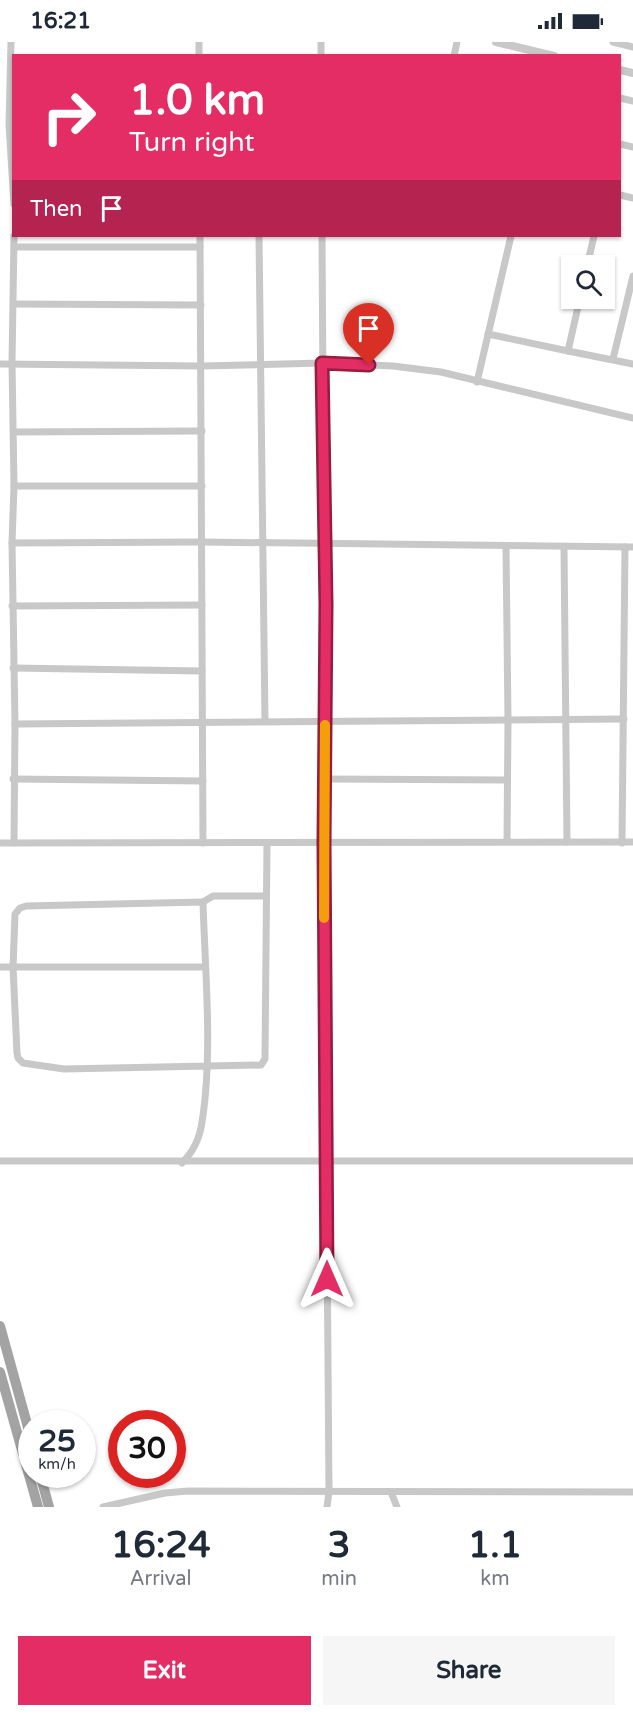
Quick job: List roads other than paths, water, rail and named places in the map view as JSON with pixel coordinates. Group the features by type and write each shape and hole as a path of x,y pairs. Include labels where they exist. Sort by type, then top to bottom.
{"main road":[{"path":"0,1326 23,1410"},
{"path":"0,1371 38,1507"},
{"path":"44,1488 49,1507"}],"street":[{"path":"11,42 12,156"},
{"path":"499,42 546,54"},
{"path":"613,42 633,47"},
{"path":"14,237 12,363 14,843"},
{"path":"200,237 202,843"},
{"path":"259,237 265,721"},
{"path":"322,237 326,604 324,843 329,1492 327,1507"},
{"path":"477,382 511,237"},
{"path":"590,255 594,237"},
{"path":"14,246 200,247"},
{"path":"613,359 633,276"},
{"path":"14,304 201,305"},
{"path":"568,351 578,309"},
{"path":"488,334 633,364"},
{"path":"0,364 202,366 322,363 393,366 441,372 633,417"},
{"path":"14,432 202,431"},
{"path":"14,486 202,486"},
{"path":"12,543 324,543 629,547 622,843"},
{"path":"506,546 507,841"},
{"path":"564,547 567,842"},
{"path":"12,606 202,605"},
{"path":"12,668 202,670"},
{"path":"15,724 325,720 508,721 624,718"},
{"path":"13,779 203,782"},
{"path":"325,779 507,780"},
{"path":"0,843 633,842"},
{"path":"266,896 213,896 203,902 20,908 15,914 13,967 18,1058 22,1063 64,1069 207,1068 261,1065 265,1059 267,843"},
{"path":"182,1163 191,1152 202,1123 207,1068 203,902"},
{"path":"0,967 205,967"},
{"path":"0,1161 182,1163 326,1160 633,1161"},
{"path":"103,1507 165,1493 188,1491 633,1492"},
{"path":"391,1492 397,1507"}]}
